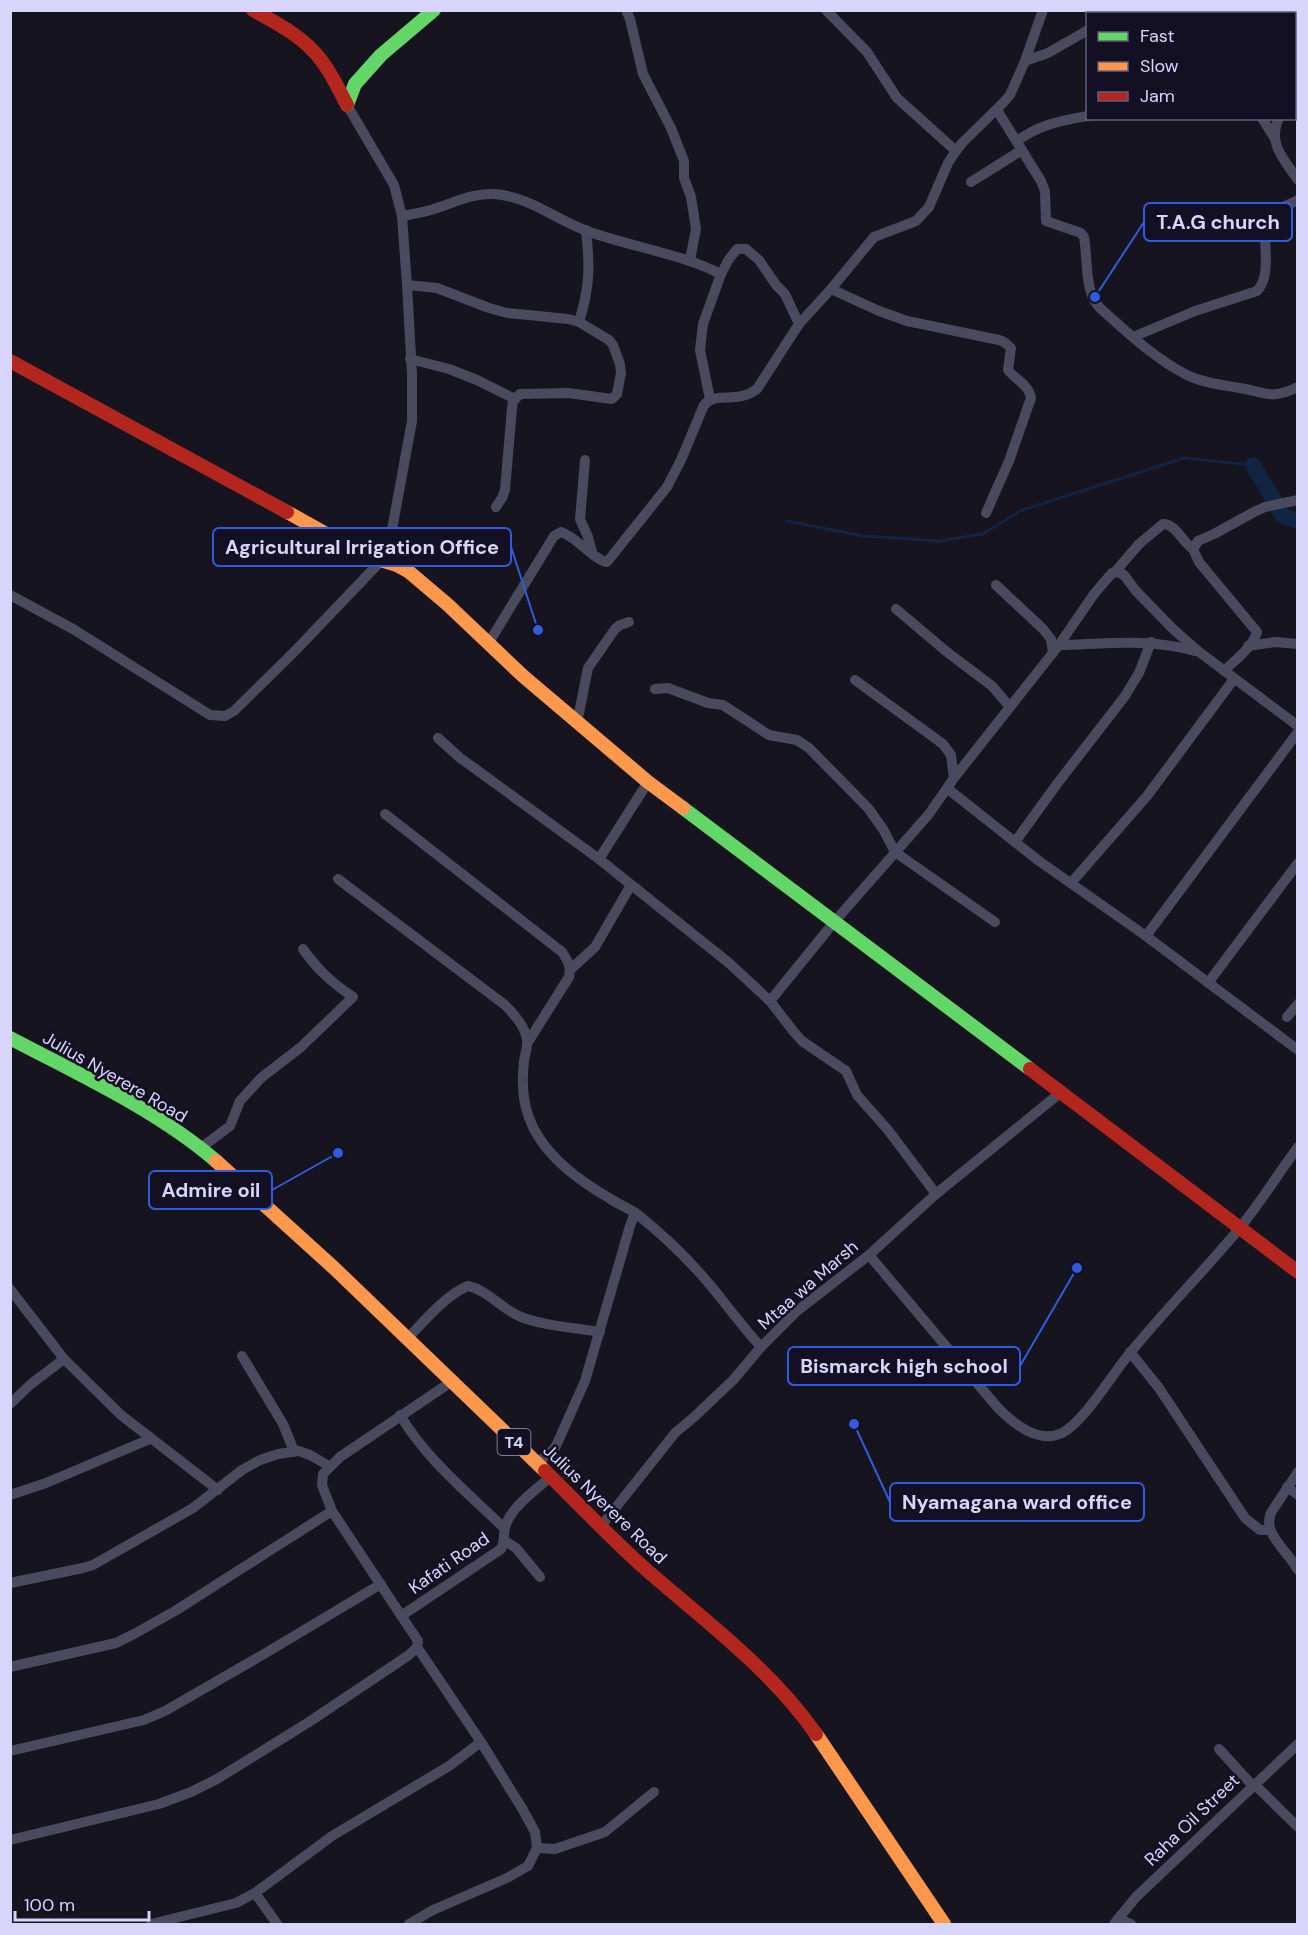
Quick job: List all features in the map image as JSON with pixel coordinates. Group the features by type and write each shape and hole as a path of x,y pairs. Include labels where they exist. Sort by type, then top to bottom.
{"main road":[{"path":"253,10 307,44 315,52 326,66 347,105"},
{"path":"347,105 356,84 381,55 434,10"},
{"path":"10,361 363,555 397,565 408,571 577,723 648,782 1298,1272"},
{"name":"Julius Nyerere Road","path":"10,1038 118,1095 202,1150 271,1210 648,1571 724,1635 807,1721 944,1924"}],"street":[{"path":"626,10 642,74 671,128 684,161 684,178 691,197 696,229 690,260"},
{"path":"826,10 867,52 897,98 956,152"},
{"path":"488,644 554,536 561,532 567,534 600,560 607,562 667,487 704,405 716,397 741,398 757,389 799,324 874,237 916,221 923,216 948,163 962,142 1010,95 1043,10"},
{"path":"1025,61 1048,53 1086,31"},
{"path":"10,595 73,629 210,715 225,716 234,711 383,561 411,421 410,325 402,216 394,185 347,105"},
{"path":"996,110 1041,181 1045,191 1046,221 1081,233 1084,237 1090,291 1094,303 1133,337 1188,376 1266,395 1278,395 1298,387"},
{"path":"971,182 1020,145 1032,130 1086,116"},
{"path":"1263,120 1274,137"},
{"path":"1278,120 1274,137 1275,144 1293,162 1298,180"},
{"path":"402,216 435,208 468,196 511,195 586,230 673,257 690,260 721,274"},
{"path":"1133,337 1195,311 1257,291 1266,278 1268,220 1272,214 1298,200"},
{"path":"579,322 588,290 589,255 586,230"},
{"path":"710,399 700,350 703,324 721,274 737,249 746,249 759,260 784,294 799,324"},
{"path":"407,285 437,288 507,313 550,316 579,322 609,340 617,352 621,373 617,394 612,399 568,393 520,394 514,399 505,490 496,507"},
{"path":"831,289 907,321 999,340 1011,348 1008,370 1024,384 1031,398 1009,461 986,513"},
{"path":"410,359 448,369 477,380 514,399"},
{"path":"585,460 580,519 588,537 591,552"},
{"path":"1193,549 1198,541 1265,507 1298,501"},
{"path":"770,1001 948,789 954,778 1056,649 1106,579 1115,572 1138,544 1163,524 1172,526 1193,549 1198,562 1254,627 1256,636 1224,671"},
{"path":"1115,572 1124,575 1173,630 1298,726"},
{"path":"996,585 1043,629 1056,649"},
{"path":"897,609 947,652 992,686 1010,707"},
{"path":"577,723 588,668 615,629 629,622"},
{"path":"1056,649 1151,642 1198,651"},
{"path":"1015,842 1125,696 1139,673 1151,642"},
{"path":"1248,646 1275,642 1298,644"},
{"path":"1071,883 1148,796 1234,679"},
{"path":"855,680 943,744 951,755 954,778"},
{"path":"655,689 668,688 723,705 768,735 797,740 809,748 868,808 884,829 895,852 995,922"},
{"path":"1146,936 1298,732"},
{"path":"438,738 459,757 599,859 729,963 770,1001 802,1041 846,1071 857,1095 888,1130 936,1194"},
{"path":"599,859 648,782"},
{"path":"948,789 1039,861 1146,936 1298,1050"},
{"path":"385,814 562,952 571,969"},
{"path":"1208,983 1298,863"},
{"path":"338,879 505,1005 522,1026 528,1042"},
{"path":"631,885 595,947 571,969 569,976 528,1042 522,1087 526,1111 538,1136 553,1155 575,1175 635,1213 682,1254 698,1270 742,1327 761,1347"},
{"path":"202,1150 231,1126 240,1101 261,1077 301,1047 353,997 329,980 303,949"},
{"path":"1287,1017 1298,1004"},
{"name":"Mtaa wa Marsh","path":"601,1526 675,1433 729,1384 761,1347 798,1311 869,1255 936,1194 1060,1093"},
{"path":"869,1255 1013,1424 1029,1432 1044,1435 1060,1434 1076,1424 1130,1352 1240,1228 1298,1147"},
{"path":"536,1463 556,1446 585,1381 635,1213"},
{"path":"407,1339 461,1288 468,1286 482,1292 517,1315 532,1320 600,1332"},
{"path":"10,1289 64,1359 121,1415 218,1490"},
{"path":"1130,1352 1159,1388 1245,1518 1260,1530 1269,1530"},
{"path":"242,1356 283,1424 294,1451"},
{"path":"10,1404 31,1384 64,1359"},
{"path":"10,1840 159,1804 190,1792 217,1779 309,1722 409,1655 417,1647 418,1641 332,1511 322,1485 323,1474 340,1457 451,1382"},
{"path":"400,1415 426,1453 504,1528"},
{"path":"10,1495 46,1483 150,1439"},
{"path":"10,1583 93,1564 193,1508 242,1470 260,1460 278,1454 303,1451 329,1466"},
{"path":"1296,1564 1269,1530 1268,1517 1298,1473"},
{"name":"Kafati Road","path":"401,1616 501,1549 505,1541 504,1528 512,1512 550,1478"},
{"path":"1287,1486 1298,1495"},
{"path":"10,1667 116,1643 176,1611 332,1511"},
{"path":"505,1541 516,1548 540,1577"},
{"path":"10,1751 144,1720 165,1711 381,1584"},
{"path":"409,1924 433,1910 507,1878 528,1866 537,1848 534,1832 523,1810 481,1742 417,1647"},
{"path":"151,1924 236,1903 255,1893 332,1836 449,1766 481,1742"},
{"name":"Raha Oil Street","path":"1116,1922 1136,1897 1298,1744"},
{"path":"1219,1749 1298,1827"},
{"path":"537,1848 555,1849 605,1832 654,1792"},
{"path":"255,1893 277,1924"},
{"path":"1116,1922 1131,1924"}],"waterway":[{"path":"787,521 863,536 939,541 983,534 1020,511 1184,458 1253,465"},
{"path":"1253,465 1283,516 1298,521"}],"traffic: fast":[{"path":"347,105 355,84 381,55 434,10"},
{"path":"683,808 1030,1069"},
{"path":"10,1038 143,1109 216,1161"}],"traffic: slow":[{"path":"287,512 364,555 397,565 408,571 447,604 523,676 648,782 683,808"},
{"path":"216,1161 334,1268 545,1471"},
{"path":"816,1734 944,1924"}],"traffic: jam":[{"path":"253,10 307,44 329,71 347,105"},
{"path":"10,361 287,512"},
{"path":"1030,1069 1298,1272"},
{"path":"545,1471 636,1561 716,1629 780,1689 816,1734"}],"place":[{"name":"T.A.G church","path":"1095,297"},
{"name":"Agricultural Irrigation Office","path":"538,630"},
{"name":"Admire oil","path":"338,1153"},
{"name":"Bismarck high school","path":"1077,1268"},
{"name":"Nyamagana ward office","path":"854,1424"}]}
